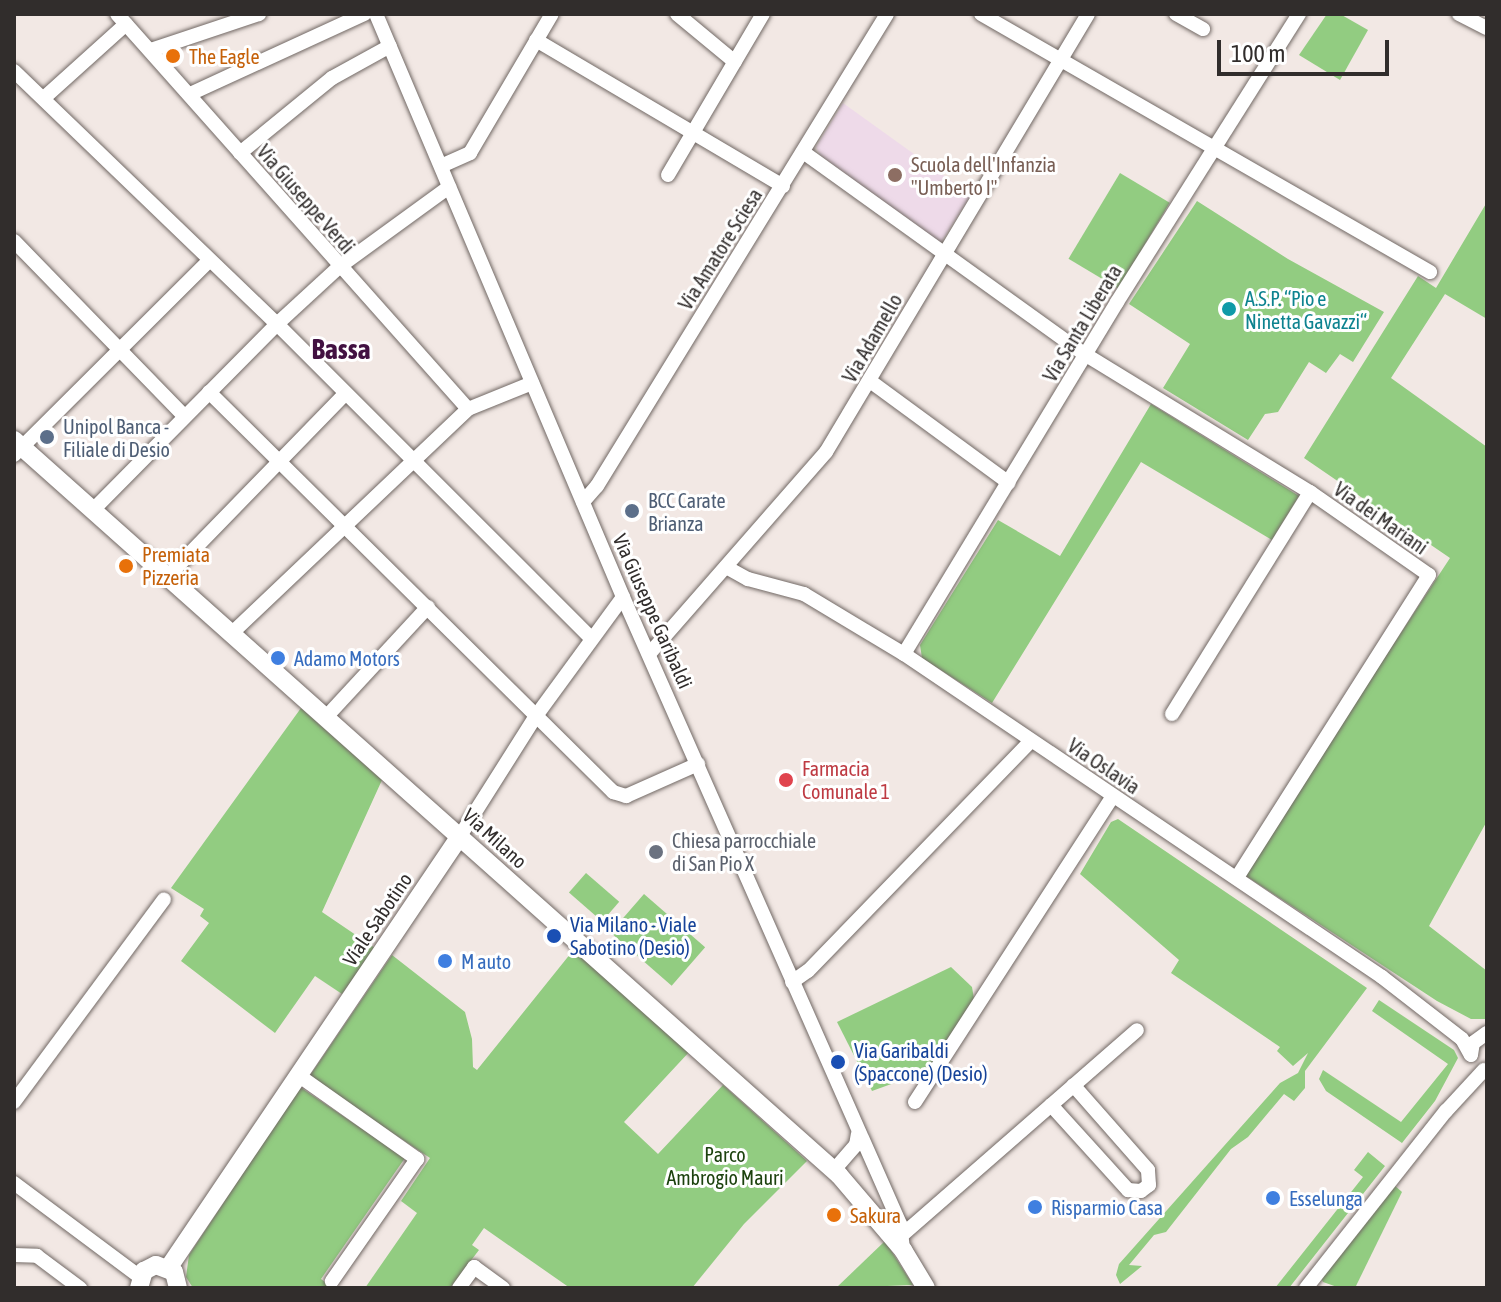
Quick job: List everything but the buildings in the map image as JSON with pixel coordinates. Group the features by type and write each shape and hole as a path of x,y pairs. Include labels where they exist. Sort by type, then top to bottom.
{"main road":[{"name":"Via Milano","path":"16,447 93,510 834,1170 902,1243 926,1288"},
{"name":"Viale Sabotino","path":"169,1267 460,836"},
{"path":"139,1283 149,1267 169,1267 177,1277 178,1288"}],"street":[{"path":"151,50 259,14"},
{"path":"190,94 364,14"},
{"name":"Via Giuseppe Garibaldi","path":"376,14 623,597 900,1224 902,1243"},
{"path":"441,166 470,153 552,14"},
{"path":"677,14 735,62"},
{"path":"668,175 763,14"},
{"name":"Via Amatore Sciesa","path":"583,502 591,496 887,14"},
{"path":"981,14 1430,272"},
{"name":"Via Adamello","path":"650,653 826,452 1088,14"},
{"path":"1176,14 1203,29"},
{"name":"Via Santa Liberata","path":"904,654 1299,14"},
{"path":"1459,14 1487,28"},
{"path":"45,97 122,19"},
{"name":"Via Giuseppe Verdi","path":"122,19 468,409"},
{"path":"536,40 783,186"},
{"path":"240,153 332,78 390,46"},
{"path":"14,71 45,97 277,324 344,395 591,638"},
{"name":"Via dei Mariani","path":"803,152 1086,355 1310,492 1429,575 1237,878"},
{"path":"93,510 277,324 339,267 449,187"},
{"path":"14,241 185,417"},
{"path":"16,447 210,260"},
{"path":"870,381 1009,483"},
{"path":"231,634 468,409 532,383"},
{"path":"209,392 619,795 626,796 698,764"},
{"path":"167,577 344,395"},
{"path":"1172,714 1310,492"},
{"name":"Via Oslavia","path":"726,567 748,579 804,594 823,603 904,654 1382,977 1446,1025 1467,1044 1479,1064"},
{"name":"Viale Sabotino","path":"460,836 536,716 623,597"},
{"path":"326,717 428,607"},
{"path":"792,982 808,971 1031,741"},
{"path":"915,1102 1112,797"},
{"path":"14,1102 164,899"},
{"name":"Via Oslavia","path":"1446,1025 1484,1034"},
{"path":"902,1243 1137,1030"},
{"path":"1306,1288 1446,1111 1479,1064 1473,1043 1484,1034"},
{"path":"298,1075 417,1159 332,1281"},
{"path":"1051,1105 1128,1190 1141,1191 1149,1185 1148,1170 1073,1085"},
{"path":"834,1170 856,1145 858,1134"},
{"path":"14,1183 139,1283"},
{"path":"14,1255 37,1256 80,1288"},
{"path":"459,1288 474,1267 503,1288"}],"shaded area":[{"name":"Scuola dell'Infanzia \"Umberto I\"","path":"843,103 971,195 940,244 820,155 816,147"}],"green space":[{"path":"1327,14 1340,14 1368,30 1340,80 1299,55"},
{"path":"1120,173 1170,203 1118,289 1068,259"},
{"path":"1197,201 1288,259 1384,312 1353,362 1340,354 1326,373 1309,362 1278,412 1265,414 1248,440 1163,388 1190,344 1129,304"},
{"path":"1487,202 1487,319 1445,294 1391,378 1487,447 1487,821 1429,926 1487,971 1487,1019 1471,1019 1437,1001 1243,874 1450,558 1304,458 1418,276 1436,288"},
{"path":"1151,404 1299,496 1272,540 1141,462 992,703 922,658 920,645 998,520 1060,556"},
{"path":"301,708 382,780 322,912 375,948 342,994 315,976 275,1033 181,961 209,923 200,916 204,909 171,888"},
{"path":"1118,819 1367,988 1305,1071 1305,1088 1294,1101 1284,1094 1248,1137 1231,1149 1166,1232 1154,1235 1129,1265 1142,1266 1120,1284 1116,1275 1119,1264 1280,1083 1298,1073 1308,1053 1293,1066 1277,1051 1280,1047 1171,973 1179,960 1080,874 1111,822"},
{"path":"586,873 619,902 602,921 569,893"},
{"path":"644,894 705,947 672,986 611,932"},
{"name":"Parco Ambrogio Mauri","path":"575,948 691,1050 624,1122 658,1154 723,1085 807,1161 744,1224 692,1288 570,1288 484,1228 472,1245 479,1250 450,1288 365,1288 417,1213 401,1201 430,1158 309,1077 392,955 465,1012 472,1039 473,1067 477,1070"},
{"path":"951,967 972,987 974,999 930,1070 872,1091 837,1022"},
{"path":"1379,1000 1454,1050 1458,1058 1435,1101 1402,1143 1326,1091 1319,1079 1323,1070 1401,1122 1448,1064 1372,1011"},
{"path":"300,1087 405,1158 321,1279 333,1288 193,1288 186,1277 189,1255"},
{"path":"1368,1152 1385,1166 1289,1288 1275,1288 1363,1177 1354,1170"},
{"path":"1394,1185 1402,1192 1355,1288 1340,1288 1323,1282 1321,1278"},
{"path":"885,1241 913,1285 836,1288"}],"place":[{"name":"The Eagle","path":"173,56"},
{"name":"Scuola dell'Infanzia \"Umberto I\"","path":"895,175"},
{"name":"A.S.P. “Pio e Ninetta Gavazzi“","path":"1229,309"},
{"name":"Unipol Banca - Filiale di Desio","path":"47,437"},
{"name":"BCC Carate Brianza","path":"632,511"},
{"name":"Premiata Pizzeria","path":"126,566"},
{"name":"Adamo Motors","path":"278,658"},
{"name":"Farmacia Comunale 1","path":"786,780"},
{"name":"Chiesa parrocchiale di San Pio X","path":"656,852"},
{"name":"Via Milano - Viale Sabotino (Desio)","path":"554,936"},
{"name":"M auto","path":"445,961"},
{"name":"Via Garibaldi (Spaccone) (Desio)","path":"838,1062"},
{"name":"Esselunga","path":"1273,1198"},
{"name":"Risparmio Casa","path":"1035,1207"},
{"name":"Sakura","path":"834,1215"}],"district":[{"name":"Bassa","path":"341,349"}]}
